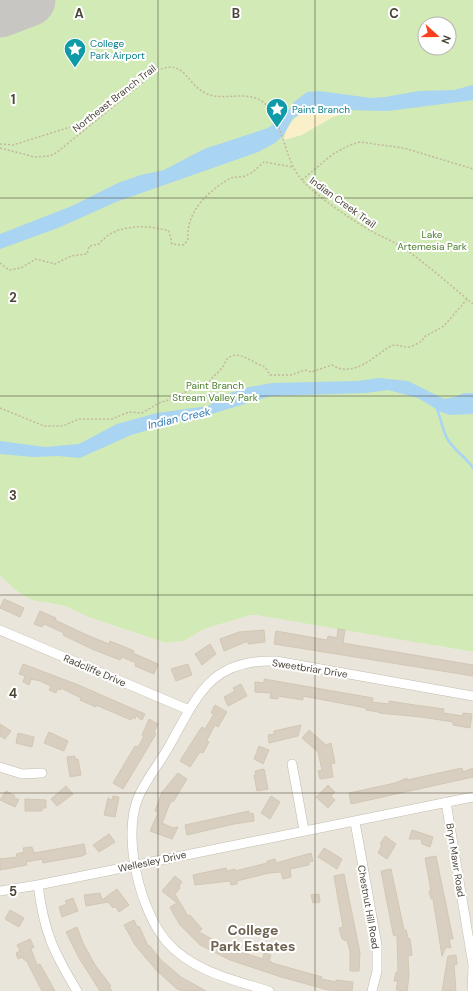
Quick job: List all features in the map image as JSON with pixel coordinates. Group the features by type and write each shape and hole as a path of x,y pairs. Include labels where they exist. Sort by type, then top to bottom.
{"street":[{"name":"Radcliffe Drive","path":"0,630 189,710"},
{"name":"Sweetbriar Drive","path":"269,991 217,975 184,956 167,942 158,930 145,902 134,864 133,820 138,799 189,710 200,694 216,676 234,666 252,661 276,661 473,696"},
{"path":"292,764 304,830"},
{"path":"0,767 22,774 42,773"},
{"name":"Wellesley Drive","path":"0,891 38,885 134,864 304,830 355,822 473,797"},
{"name":"Bryn Mawr Road","path":"446,802 473,965 472,991"},
{"name":"Chestnut Hill Road","path":"355,822 377,945 378,972 372,991"},
{"path":"38,885 42,913 52,948 78,991"}],"path":[{"name":"Northeast Branch Trail","path":"0,148 30,157 49,156 66,145 158,71 170,66 180,70 198,88 208,94 221,97 252,97 263,102 273,115 293,167 302,180"},
{"path":"0,144 13,145 99,118"},
{"path":"302,180 334,154 350,145 360,142 404,148 473,169"},
{"path":"0,263 9,270 21,268 36,259 54,264 72,256 87,254 89,246 99,244 105,236 121,228 159,228 169,231 172,244 184,244 188,239 187,230 190,217 210,192 231,178 247,176 264,162 293,167"},
{"name":"Indian Creek Trail","path":"302,180 355,221 401,246 473,304"},
{"path":"0,408 44,426 63,426 79,419 112,419 129,412 142,413 161,402 194,388 208,385 211,378 221,369 228,358 236,355 249,358 255,364 265,367 270,375 291,376 305,370 311,372 332,365 340,370 348,369 366,364 390,347 397,345 408,347 422,341 424,337 444,326 467,299"}],"shaded area":[{"path":"0,576 17,591 46,603 65,606 91,618 166,643 184,641 204,629 251,615 278,615 387,625 436,646 473,652 473,991 0,991"}],"green space":[{"name":"Paint Branch Stream Valley Park","path":"0,0 473,0 473,652 257,615 251,615 204,629 184,641 166,643 91,618 65,606 32,600 17,591 0,576"}],"sand":[{"path":"324,106 342,110 343,114 333,117 302,135 284,140 289,126 298,116 317,107"}],"water":[{"path":"473,85 473,100 466,101 388,111 345,110 328,106 315,106 293,118 283,136 275,143 258,152 116,202 58,228 0,249 0,234 72,206 118,183 141,175 164,170 204,149 268,128 283,117 294,102 307,92 319,91 371,98 419,91 454,90"},
{"name":"Indian Creek","path":"379,378 408,381 444,399 455,397 464,393 473,393 473,414 450,415 441,412 418,398 388,390 367,393 271,396 205,416 169,424 131,435 80,458 58,456 33,457 0,454 0,441 45,447 79,444 117,424 157,413 208,406 230,393 249,387 272,383 357,381"}],"building":[{"path":"4,599 24,608 20,617 0,608"},
{"path":"40,611 87,635 109,644 110,641 125,647 134,651 133,653 158,664 154,674 135,666 136,663 122,657 120,660 92,649 63,635 64,633 44,624 42,627 34,624"},
{"path":"338,629 345,630 343,643 473,665 473,676 274,644 276,631 327,640 328,636 337,638"},
{"path":"264,630 265,642 248,644 248,641 224,651 220,639 239,632"},
{"path":"210,644 216,654 202,665 195,654"},
{"path":"23,664 76,684 145,714 142,720 136,716 135,719 132,717 131,720 80,700 81,698 61,688 60,690 57,689 56,693 49,690 51,686 31,679 29,685 23,682 25,676 19,674"},
{"path":"188,664 192,675 176,681 171,669"},
{"path":"264,679 373,698 372,702 389,704 389,701 444,709 443,713 463,716 463,713 472,714 470,728 453,725 453,722 379,713 366,710 366,708 303,696 303,700 278,696 278,699 270,698 271,693 255,692 255,682 264,683"},
{"path":"241,684 247,696 228,706 224,697 235,691 233,688"},
{"path":"215,705 227,712 218,727 215,725 207,740 209,742 203,753 200,752 190,767 180,761 202,727 205,729 214,714 211,713"},
{"path":"149,719 158,724 154,732 156,734 123,789 113,783 135,746 138,747 144,736 142,735"},
{"path":"0,724 11,731 5,739 0,736"},
{"path":"301,725 298,736 269,743 268,735 274,734 274,731"},
{"path":"309,730 326,745 331,743 335,763 331,764 333,777 320,779 318,771 322,770 318,752 302,738"},
{"path":"49,732 68,741 64,751 44,743"},
{"path":"18,733 34,737 32,747 16,743"},
{"path":"259,746 269,750 263,764 254,759"},
{"path":"75,756 75,759 78,759 81,775 70,777 67,757"},
{"path":"462,768 463,772 473,768 473,777 351,804 349,793 395,783 407,778 407,780"},
{"path":"264,769 268,789 257,791 254,775 256,775 255,771"},
{"path":"178,773 187,779 173,802 171,801 162,823 173,828 178,827 172,839 150,831 158,813 155,811 162,792"},
{"path":"328,785 335,792 331,796 335,800 328,808 316,797"},
{"path":"66,786 73,794 57,806 51,799"},
{"path":"6,791 15,796 14,799 19,799 15,807 0,800"},
{"path":"113,796 119,797 115,817 104,815 108,798 112,800"},
{"path":"271,796 280,802 270,819 261,813"},
{"path":"25,799 46,800 46,808 42,808 42,811 25,811"},
{"path":"249,811 249,814 253,813 254,821 187,835 185,825"},
{"path":"412,830 433,837 430,847 422,844 421,839 409,839"},
{"path":"109,834 115,842 99,852 93,845"},
{"path":"385,836 396,844 387,859 378,853 382,845 380,844"},
{"path":"84,844 86,854 82,856 43,863 42,859 26,862 27,865 0,870 0,859 17,857 16,854 24,852 23,848 32,847 34,853"},
{"path":"324,848 342,859 337,869 318,857"},
{"path":"311,853 313,861 309,862 309,865 290,869 291,877 283,879 281,872 269,873 237,881 237,884 231,885 230,881 195,885 193,875 226,868 227,871 235,869 235,871 267,863 267,861 275,859 276,863"},
{"path":"436,856 453,939 449,939 451,948 446,947 442,956 433,899 431,899 429,891 431,891 425,858"},
{"path":"391,869 404,930 406,930 408,938 410,939 412,955 408,956 409,976 407,991 396,990 398,981 394,981 396,972 398,972 397,935 394,936 393,933 381,871"},
{"path":"344,874 360,953 359,971 350,971 350,951 347,941 342,939 339,928 343,927 334,876"},
{"path":"175,876 182,882 179,886 180,888 175,894 188,916 190,915 202,929 199,932 223,945 222,946 263,959 264,953 271,955 269,961 272,963 322,977 321,979 336,982 336,980 353,982 352,991 328,990 281,977 230,960 200,945 180,925 174,915 170,907 177,903 162,891"},
{"path":"117,889 129,905 119,912 115,906 113,908 108,902 86,906 84,895 100,893 102,900"},
{"path":"319,894 320,902 313,903 311,895"},
{"path":"73,898 78,911 62,917 59,907 67,904 65,901"},
{"path":"10,910 24,918 19,927 5,919"},
{"path":"134,920 137,927 139,926 148,946 149,945 161,960 181,977 206,991 183,991 177,989 156,970 135,945 124,925"},
{"path":"77,927 83,943 95,965 111,986 109,987 112,991 100,991 79,958 66,932"},
{"path":"30,939 34,947 31,949 37,965 40,964 55,991 42,991 26,960 24,960 23,957 18,959 16,953 20,951 17,945"},
{"path":"456,955 457,964 454,965 456,991 442,991 448,956"}],"waterway":[{"path":"436,407 448,440 473,468"}],"runway":[{"path":"0,11 29,0"}],"place":[{"name":"College Park Airport","path":"75,68"},
{"name":"Paint Branch","path":"277,128"}],"district":[{"name":"College Park Estates","path":"253,938"}],"park label":[{"name":"Lake Artemesia Park","path":"432,240"}]}
